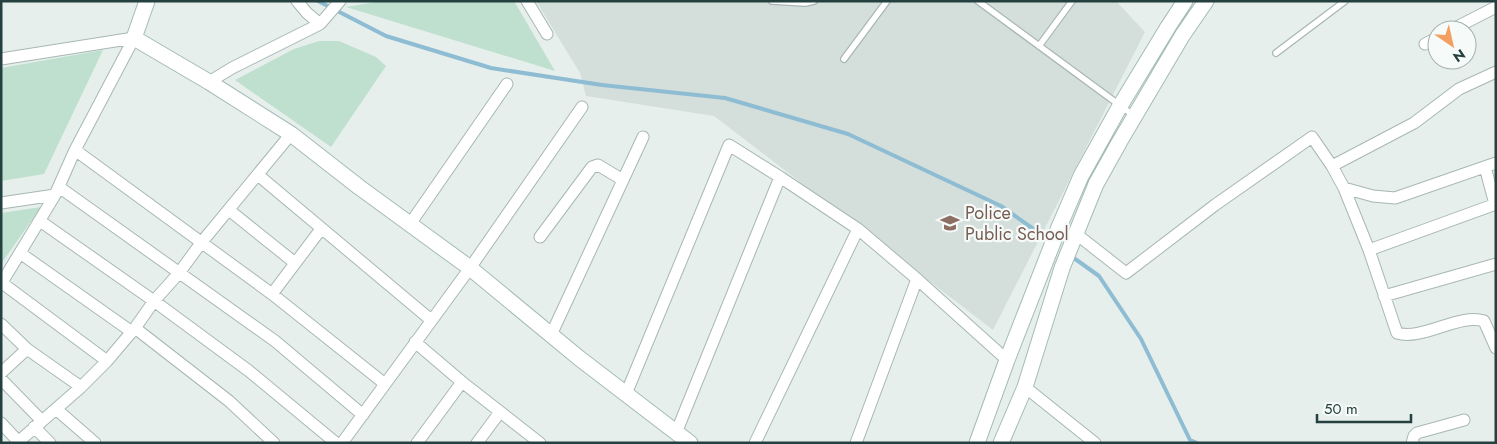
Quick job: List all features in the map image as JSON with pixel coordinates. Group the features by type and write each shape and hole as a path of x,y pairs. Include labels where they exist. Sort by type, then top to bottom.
{"main road":[{"path":"147,1 134,38 209,82 291,134 470,268 551,336 690,443"},
{"path":"977,443 1058,227 1081,176 1120,106 1185,1"},
{"path":"1001,443 1025,387 1062,268 1096,184 1182,36 1206,1"}],"street":[{"path":"297,1 320,24"},
{"path":"526,1 547,34"},
{"path":"209,82 232,68 320,24 335,6"},
{"path":"1471,20 1496,7"},
{"path":"1,59 134,38"},
{"path":"106,361 2,284 57,191 75,150 134,38"},
{"path":"1332,166 1414,123 1459,89 1496,72"},
{"path":"410,224 507,84"},
{"path":"342,443 470,268 582,107"},
{"path":"1,422 18,442 81,387 133,330 200,243 291,134"},
{"path":"551,336 643,137"},
{"path":"1075,234 1126,273 1215,205 1312,137 1332,166 1344,188 1370,250 1397,333 1404,335 1469,319 1478,319 1484,321 1492,331 1496,348"},
{"path":"626,394 729,145 858,229 1007,360"},
{"path":"75,150 272,294 385,384"},
{"path":"540,237 592,167 598,164 623,180"},
{"path":"1344,188 1373,196 1395,198 1491,165 1496,204 1370,250"},
{"path":"258,175 431,320"},
{"path":"676,433 780,177"},
{"path":"1,203 57,191 179,272 276,340 363,415"},
{"path":"228,210 295,263"},
{"path":"40,221 249,371 336,443"},
{"path":"272,294 321,229"},
{"path":"755,443 858,229"},
{"path":"20,254 133,330 229,401 274,443"},
{"path":"1384,296 1496,264"},
{"path":"856,443 916,279"},
{"path":"1,324 27,349 81,387"},
{"path":"415,342 462,382 540,443"},
{"path":"1,373 27,349"},
{"path":"1,379 38,424 50,443"},
{"path":"417,443 462,382"},
{"path":"1025,387 1095,443"},
{"path":"56,408 95,443"},
{"path":"477,443 500,412"},
{"path":"1412,443 1417,433 1464,420"}],"lane":[{"path":"772,1 805,3 814,1"},
{"path":"844,59 887,1"},
{"path":"978,1 1135,116"},
{"path":"1039,46 1072,1"},
{"path":"1276,53 1345,1"}],"shaded area":[{"name":"Police Public School","path":"536,1 1116,1 1145,32 993,330 714,116 586,96 580,73"}],"green space":[{"path":"381,1 514,1 555,71 346,7"},
{"path":"319,41 339,41 376,57 386,66 331,147 235,80 294,49"},
{"path":"103,50 44,174 1,181 1,68"},
{"path":"41,207 1,264 1,213"}],"waterway":[{"path":"318,1 386,36 491,68 602,85 725,98 848,134 1001,206 1049,240"},
{"path":"1071,256 1099,276 1141,339 1190,440 1197,443"}],"place":[{"name":"Police Public School","path":"950,223"}]}
